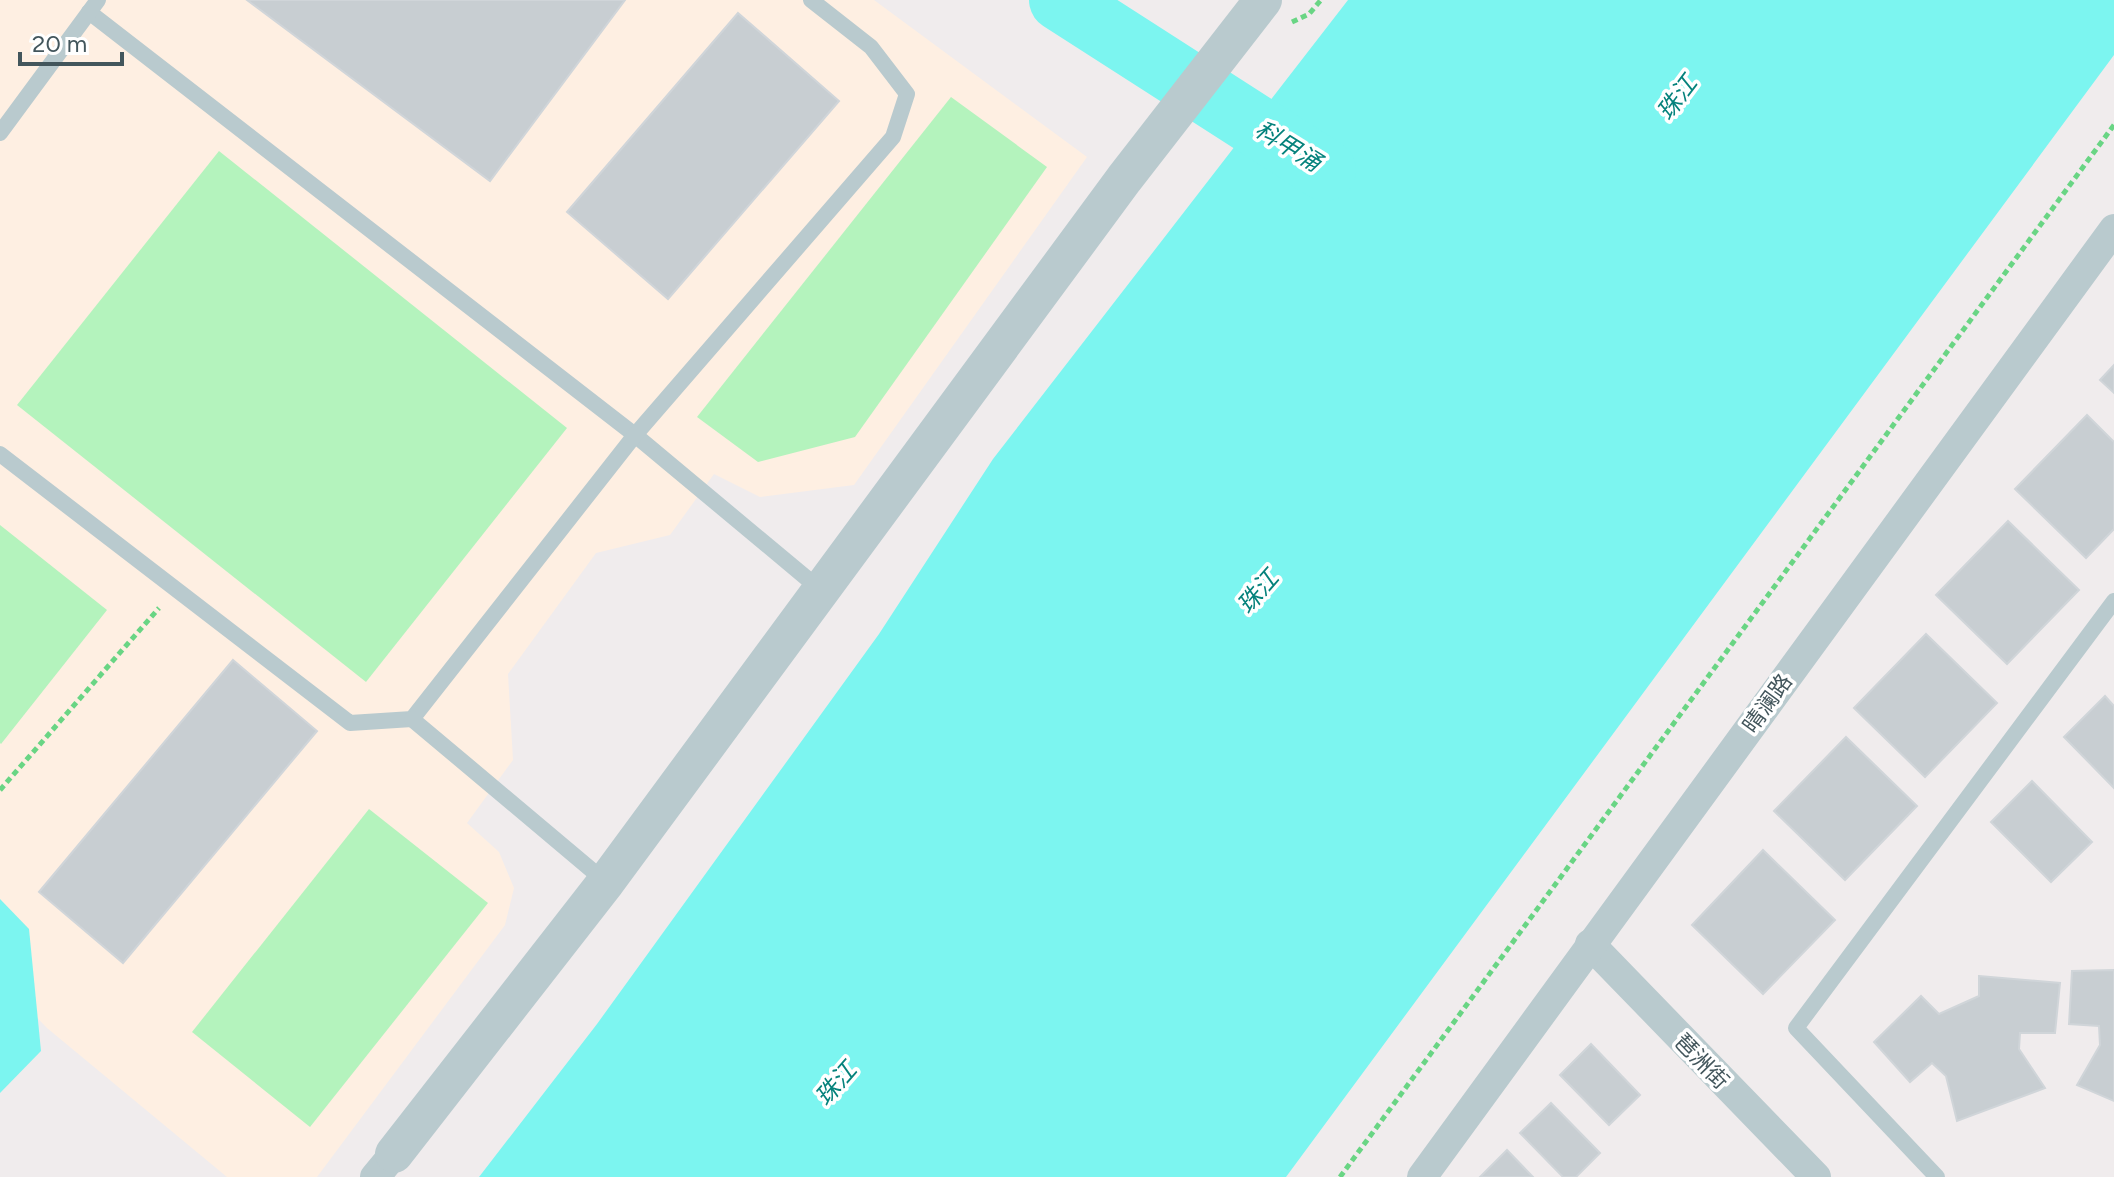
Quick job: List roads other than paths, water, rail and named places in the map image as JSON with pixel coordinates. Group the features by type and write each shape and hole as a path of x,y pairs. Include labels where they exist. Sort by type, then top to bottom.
{"street":[{"path":"384,1165 606,882 1124,179 1255,9"},
{"name":"晴澜路","path":"1422,1177 2114,229"},
{"name":"琶洲街","path":"1590,944 1816,1177"}],"lane":[{"path":"412,719 635,435 893,137 907,94 871,47 811,0"},
{"path":"0,133 94,6 635,435 822,591"},
{"path":"0,454 350,723 412,719 606,882"},
{"path":"1937,1177 1796,1028 2114,601"}],"water":[{"name":"珠江","path":"1348,0 2114,0 2114,55 1286,1177 479,1177 597,1024 879,634 993,459"},
{"path":"0,899 29,929 41,1051 0,1093"}],"waterway":[{"name":"科甲涌","path":"1060,0 1325,170"}]}
